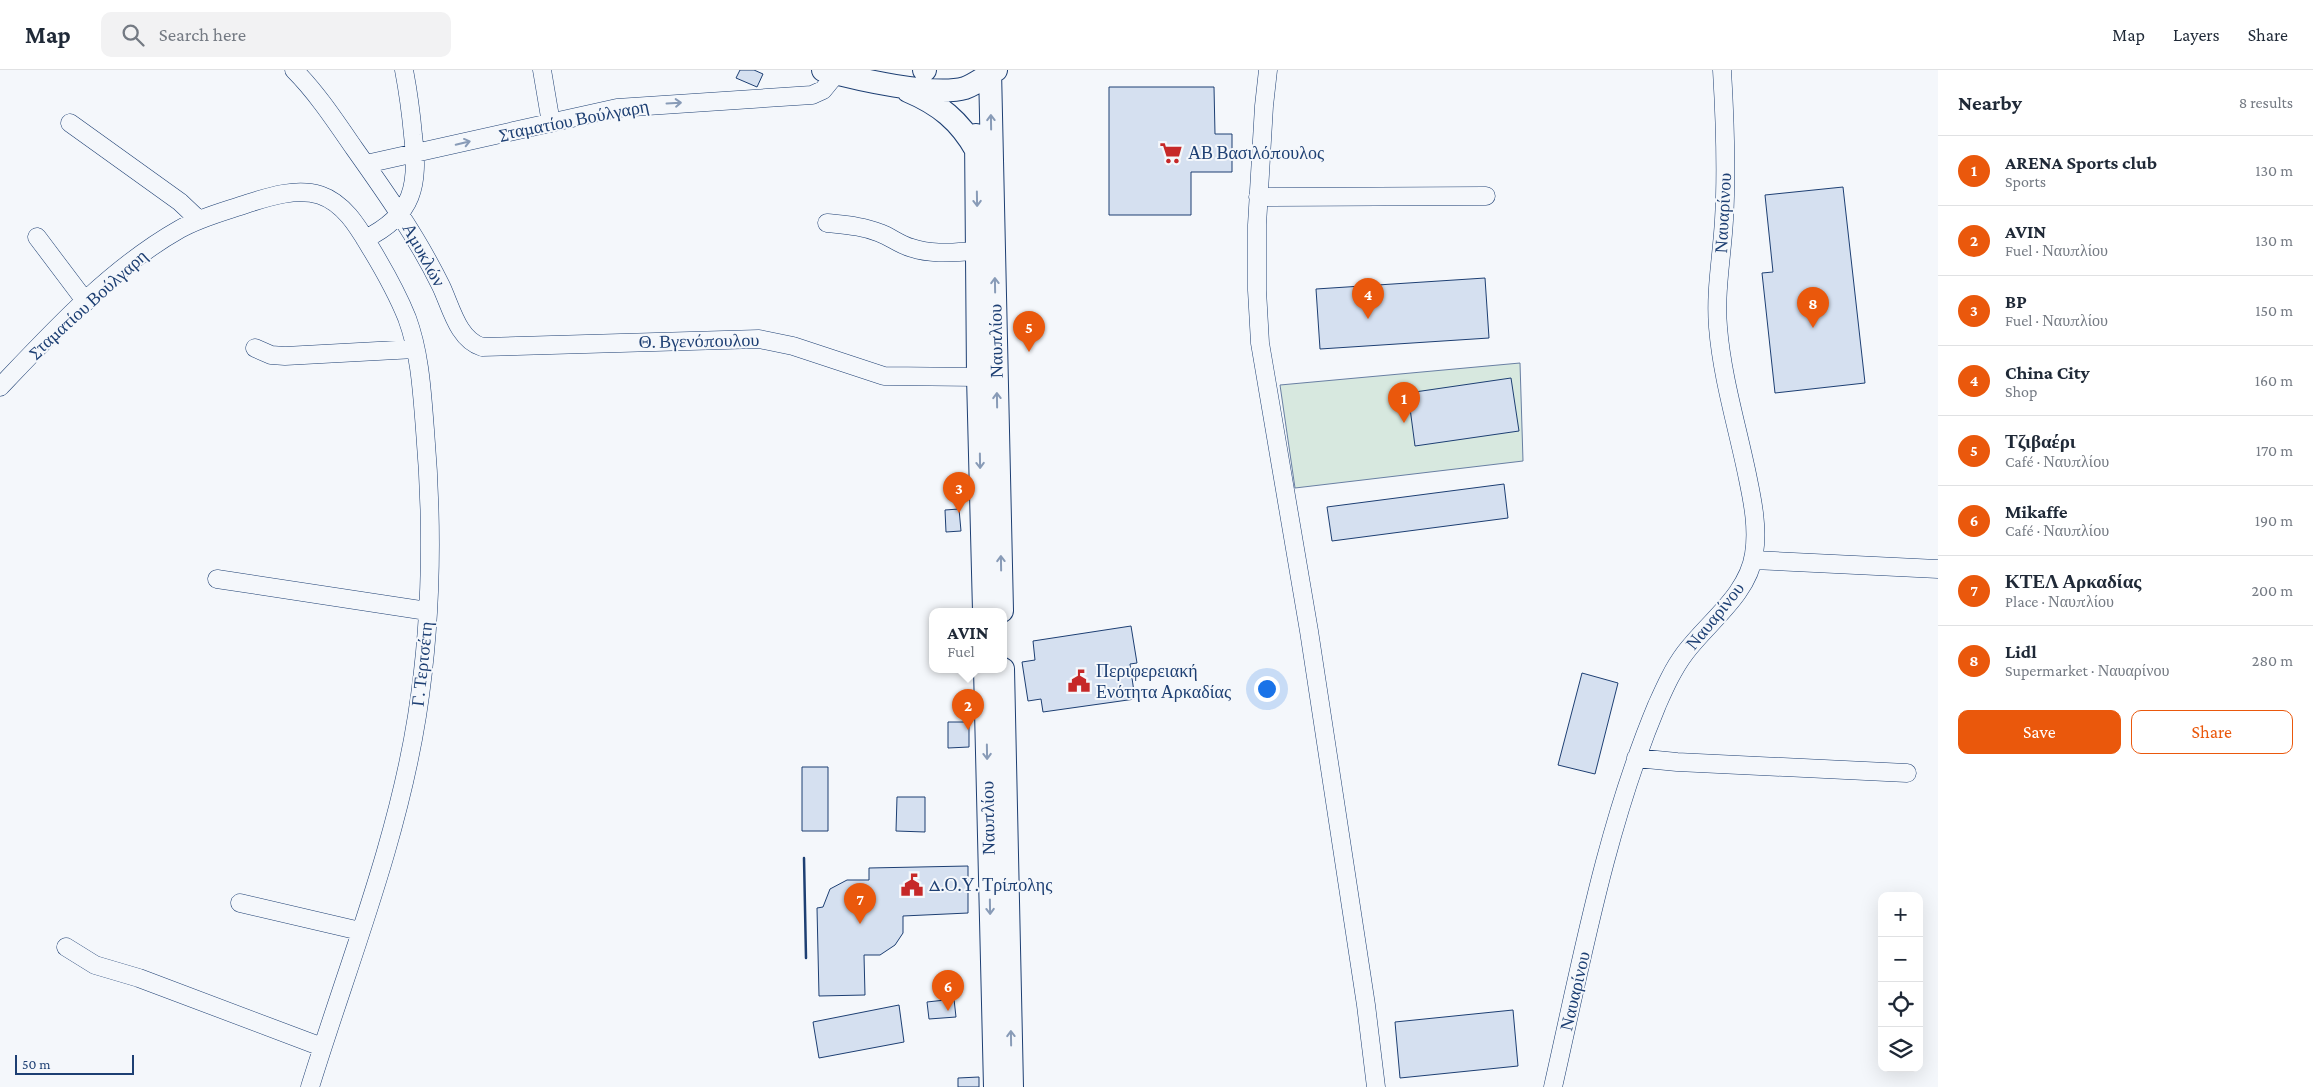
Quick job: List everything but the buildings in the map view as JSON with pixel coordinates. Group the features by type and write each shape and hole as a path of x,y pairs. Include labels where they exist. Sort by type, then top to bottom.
{"main road":[{"path":"829,72 893,85 953,90 986,73"},
{"name":"Ναυπλίου","path":"984,608 978,377 976,150 986,73"},
{"name":"Ναυπλίου","path":"986,73 1002,608"},
{"path":"893,85 933,104 947,114 961,126 976,150"},
{"name":"Ναυπλίου","path":"985,673 994,1087"},
{"name":"Ναυπλίου","path":"1003,673 1012,1087"}],"street":[{"path":"294,70 326,108 400,213 382,231 365,239"},
{"name":"Αμυκλών","path":"404,70 415,153 413,190 400,213 429,261 463,333 475,345"},
{"path":"542,70 552,123"},
{"path":"1268,70 1258,198 1257,290 1264,372 1310,631 1365,995 1376,1087"},
{"name":"Ναυαρίνου","path":"1553,1087 1608,850 1636,758 1675,668 1690,646 1739,590 1753,560 1756,537 1752,499 1725,374 1718,329 1717,294 1726,184 1722,70"},
{"name":"Σταματίου Βούλγαρη","path":"366,164 626,107 812,95 823,90 829,72"},
{"path":"70,123 180,202 199,220"},
{"name":"Σταματίου Βούλγαρη","path":"0,387 42,343 120,270 155,244 199,220 263,199 286,194 308,193 321,196 340,206 353,220 365,239"},
{"path":"1258,198 1486,196"},
{"path":"827,223 861,226 910,248 935,253 977,251"},
{"path":"37,237 86,302"},
{"name":"Γ. Τερτσέτη","path":"310,1087 398,812 410,759 421,682 427,610 431,499 423,395 415,349 407,320 394,290 365,239"},
{"name":"Θ. Βγενόπουλου","path":"475,345 482,347 759,339 793,346 884,376 978,377"},
{"path":"256,348 271,355 285,356 415,349"},
{"path":"1753,560 1938,569"},
{"path":"217,579 427,610"},
{"path":"1636,758 1907,773"},
{"path":"240,904 360,931"},
{"path":"66,947 95,965 139,978 322,1047"}],"shaded area":[{"path":"1520,363 1523,461 1295,488 1280,385"}],"wall":[{"path":"804,858 806,958"}],"place":[{"name":"ΑΒ Βασιλόπουλος","path":"1171,153"},
{"name":"China City","path":"1368,319"},
{"name":"Lidl","path":"1813,328"},
{"name":"Τζιβαέρι","path":"1029,352"},
{"name":"ARENA Sports club","path":"1404,423"},
{"name":"BP","path":"959,513"},
{"name":"Περιφερειακή Ενότητα Αρκαδίας","path":"1079,681"},
{"name":"AVIN","path":"968,730"},
{"name":"Δ.Ο.Υ. Τρίπολης","path":"912,885"},
{"name":"ΚΤΕΛ Αρκαδίας","path":"860,924"},
{"name":"Mikaffe","path":"948,1011"}]}
